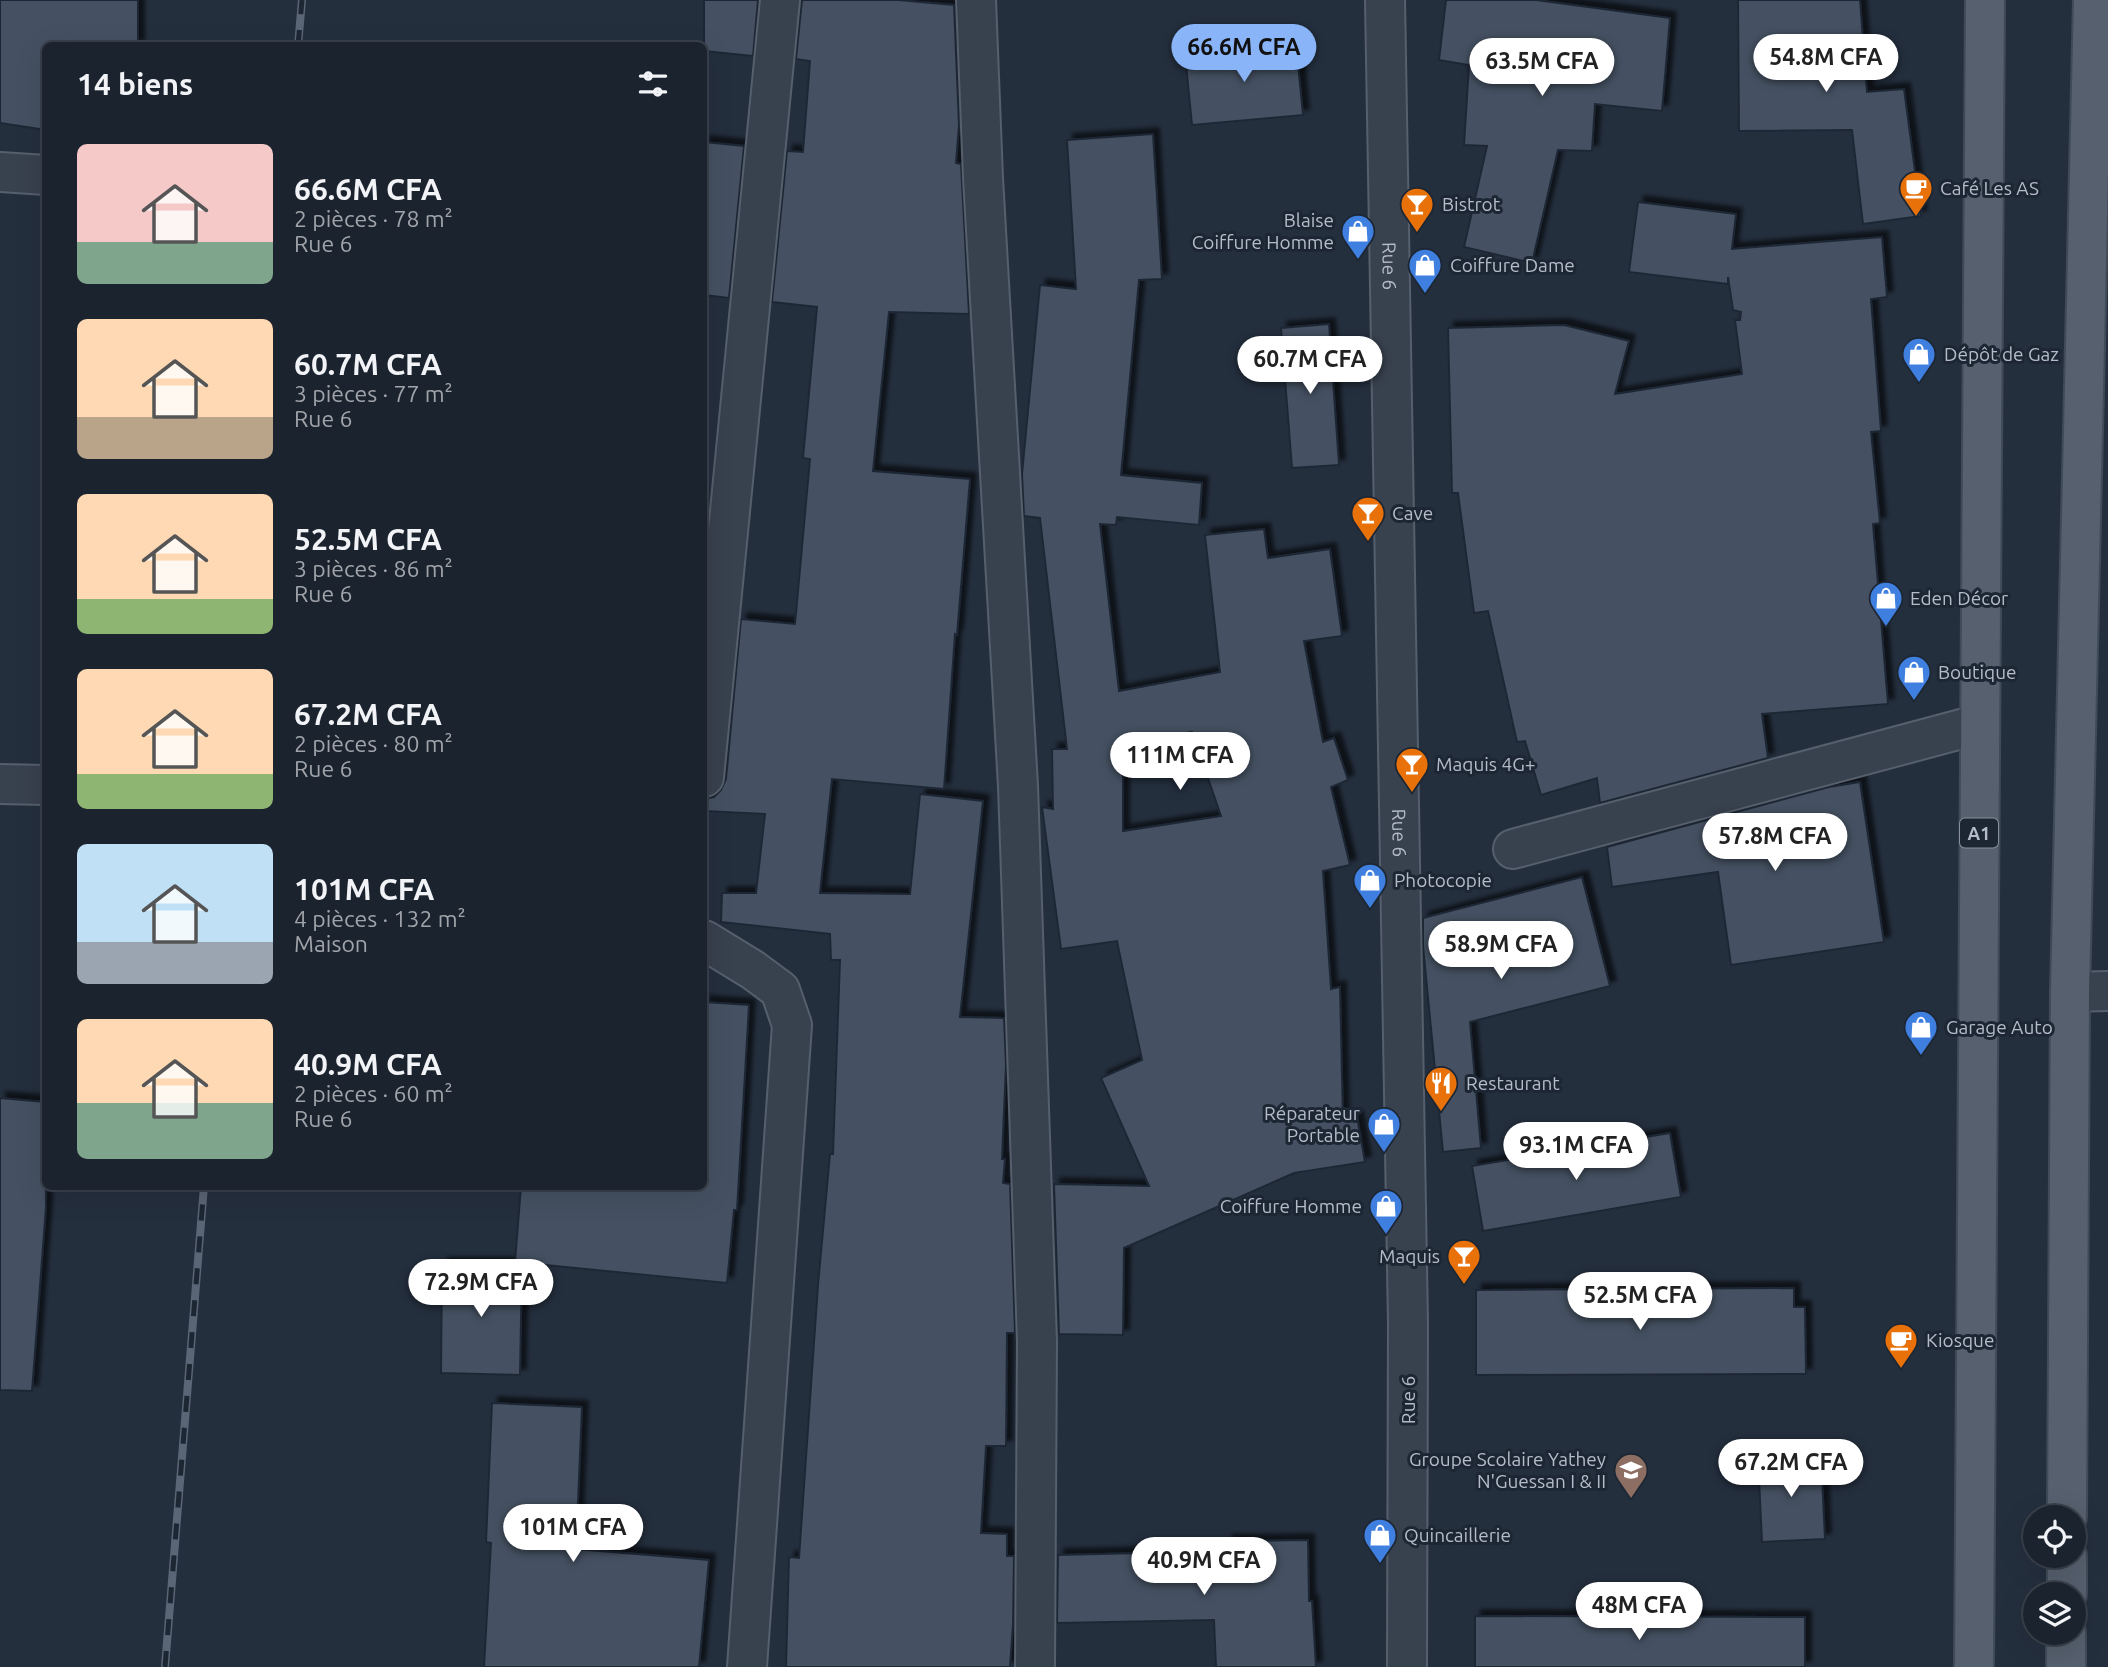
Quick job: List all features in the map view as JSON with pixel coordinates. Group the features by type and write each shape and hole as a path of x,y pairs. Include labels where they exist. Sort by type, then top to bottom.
{"main road":[{"name":"A1","path":"1974,1667 1985,0"},
{"path":"2067,1505 2070,992 2097,22"},
{"path":"2066,1645 2066,1667"}],"street":[{"path":"707,745 780,0"},
{"path":"976,0 984,192 1019,800 1037,1342 1035,1667"},
{"name":"Rue 6","path":"1385,0 1408,1323 1407,1667"},
{"path":"0,172 42,175"},
{"path":"1513,849 1980,724"},
{"path":"0,784 42,785"},
{"path":"707,942 780,990 792,1025 747,1667"},
{"path":"2070,992 2108,991"}],"building":[{"path":"0,0 138,0 138,42 42,42 42,129 0,123"},
{"path":"704,0 758,0 753,56 707,51 707,42 704,42"},
{"path":"802,0 898,0 954,5 959,125 956,163 961,164 969,314 889,312 873,471 970,479 944,789 832,779 820,893 910,894 920,794 983,801 960,1017 1004,1018 1006,1065 1002,1159 1005,1159 1003,1183 1010,1184 1015,1333 1007,1333 1006,1446 986,1446 981,1533 1007,1534 1007,1556 1014,1556 1010,1667 786,1667 789,1557 799,1558 818,1285 830,1154 833,1154 840,960 831,960 830,934 721,922 722,893 756,893 765,814 707,811 707,798 714,797 721,790 726,779 741,619 795,624 810,459 803,458 817,307 772,302 787,151 803,152 810,61 796,59"},
{"path":"1446,0 1536,0 1670,18 1662,111 1595,104 1592,151 1558,150 1532,263 1464,247 1487,146 1464,145 1469,65 1439,60"},
{"path":"1738,0 1860,0 1867,92 1904,89 1921,216 1863,224 1852,130 1739,131"},
{"path":"1296,44 1303,115 1192,125 1185,54"},
{"path":"1153,134 1162,279 1139,280 1121,475 1202,483 1199,525 1117,517 1116,525 1100,524 1119,691 1220,672 1205,535 1264,529 1268,558 1330,549 1342,636 1304,641 1323,742 1334,738 1348,780 1331,787 1350,865 1323,871 1331,989 1340,987 1343,1120 1357,1117 1365,1162 1294,1173 1124,1248 1123,1335 1059,1334 1054,1184 1149,1186 1101,1078 1142,1060 1117,941 1061,949 1042,807 1053,809 1052,749 1067,749 1040,518 1024,516 1022,474 1040,285 1076,289 1067,140","holes":["1192,732 1221,816 1123,831 1123,745"]},
{"path":"707,142 744,146 729,298 707,295"},
{"path":"1638,202 1736,214 1732,249 1882,237 1887,297 1871,299 1881,431 1871,432 1880,523 1873,524 1888,704 1762,714 1768,758 1600,803 1597,778 1541,795 1525,741 1517,742 1488,611 1474,613 1458,493 1452,493 1448,328 1564,325 1629,341 1615,394 1742,374 1735,320 1740,320 1741,312 1733,310 1728,277 1728,284 1629,272"},
{"path":"1329,324 1339,465 1292,468 1281,328"},
{"path":"1860,782 1884,942 1731,965 1718,872 1612,887 1607,847 1829,787"},
{"path":"1582,877 1610,986 1470,1022 1481,1148 1443,1152 1423,946 1423,918"},
{"path":"707,1002 749,1005 737,1210 734,1210 727,1283 515,1262 521,1190 707,1190"},
{"path":"0,1098 42,1102 42,1190 46,1190 46,1207 32,1391 0,1390"},
{"path":"1670,1133 1681,1197 1483,1231 1472,1166"},
{"path":"442,1264 522,1264 520,1375 441,1373"},
{"path":"1794,1288 1794,1307 1805,1307 1806,1374 1476,1375 1476,1290"},
{"path":"492,1403 582,1407 576,1549 709,1560 699,1667 484,1667 491,1543 486,1542"},
{"path":"1821,1456 1825,1539 1762,1542 1758,1458"},
{"path":"1308,1540 1309,1601 1312,1601 1316,1667 1216,1667 1214,1620 1057,1623 1058,1555 1227,1551 1227,1541"},
{"path":"1475,1616 1805,1617 1805,1667 1475,1667"}],"railway":[{"path":"298,42 302,0"},
{"path":"165,1667 204,1190"}],"place":[{"name":"Café Les AS","path":"1916,218"},
{"name":"Bistrot","path":"1417,234"},
{"name":"Blaise Coiffure Homme","path":"1358,261"},
{"name":"Coiffure Dame","path":"1425,295"},
{"name":"Dépôt de Gaz","path":"1919,384"},
{"name":"Cave","path":"1368,543"},
{"name":"Eden Décor","path":"1886,628"},
{"name":"Boutique","path":"1914,702"},
{"name":"Maquis 4G+","path":"1412,794"},
{"name":"Photocopie","path":"1370,910"},
{"name":"Garage Auto","path":"1921,1057"},
{"name":"Restaurant","path":"1441,1113"},
{"name":"Réparateur Portable","path":"1384,1154"},
{"name":"Coiffure Homme","path":"1386,1236"},
{"name":"Maquis","path":"1464,1286"},
{"name":"Kiosque","path":"1901,1370"},
{"name":"Groupe Scolaire Yathey N'Guessan I & II","path":"1631,1500"},
{"name":"Quincaillerie","path":"1380,1565"}]}
